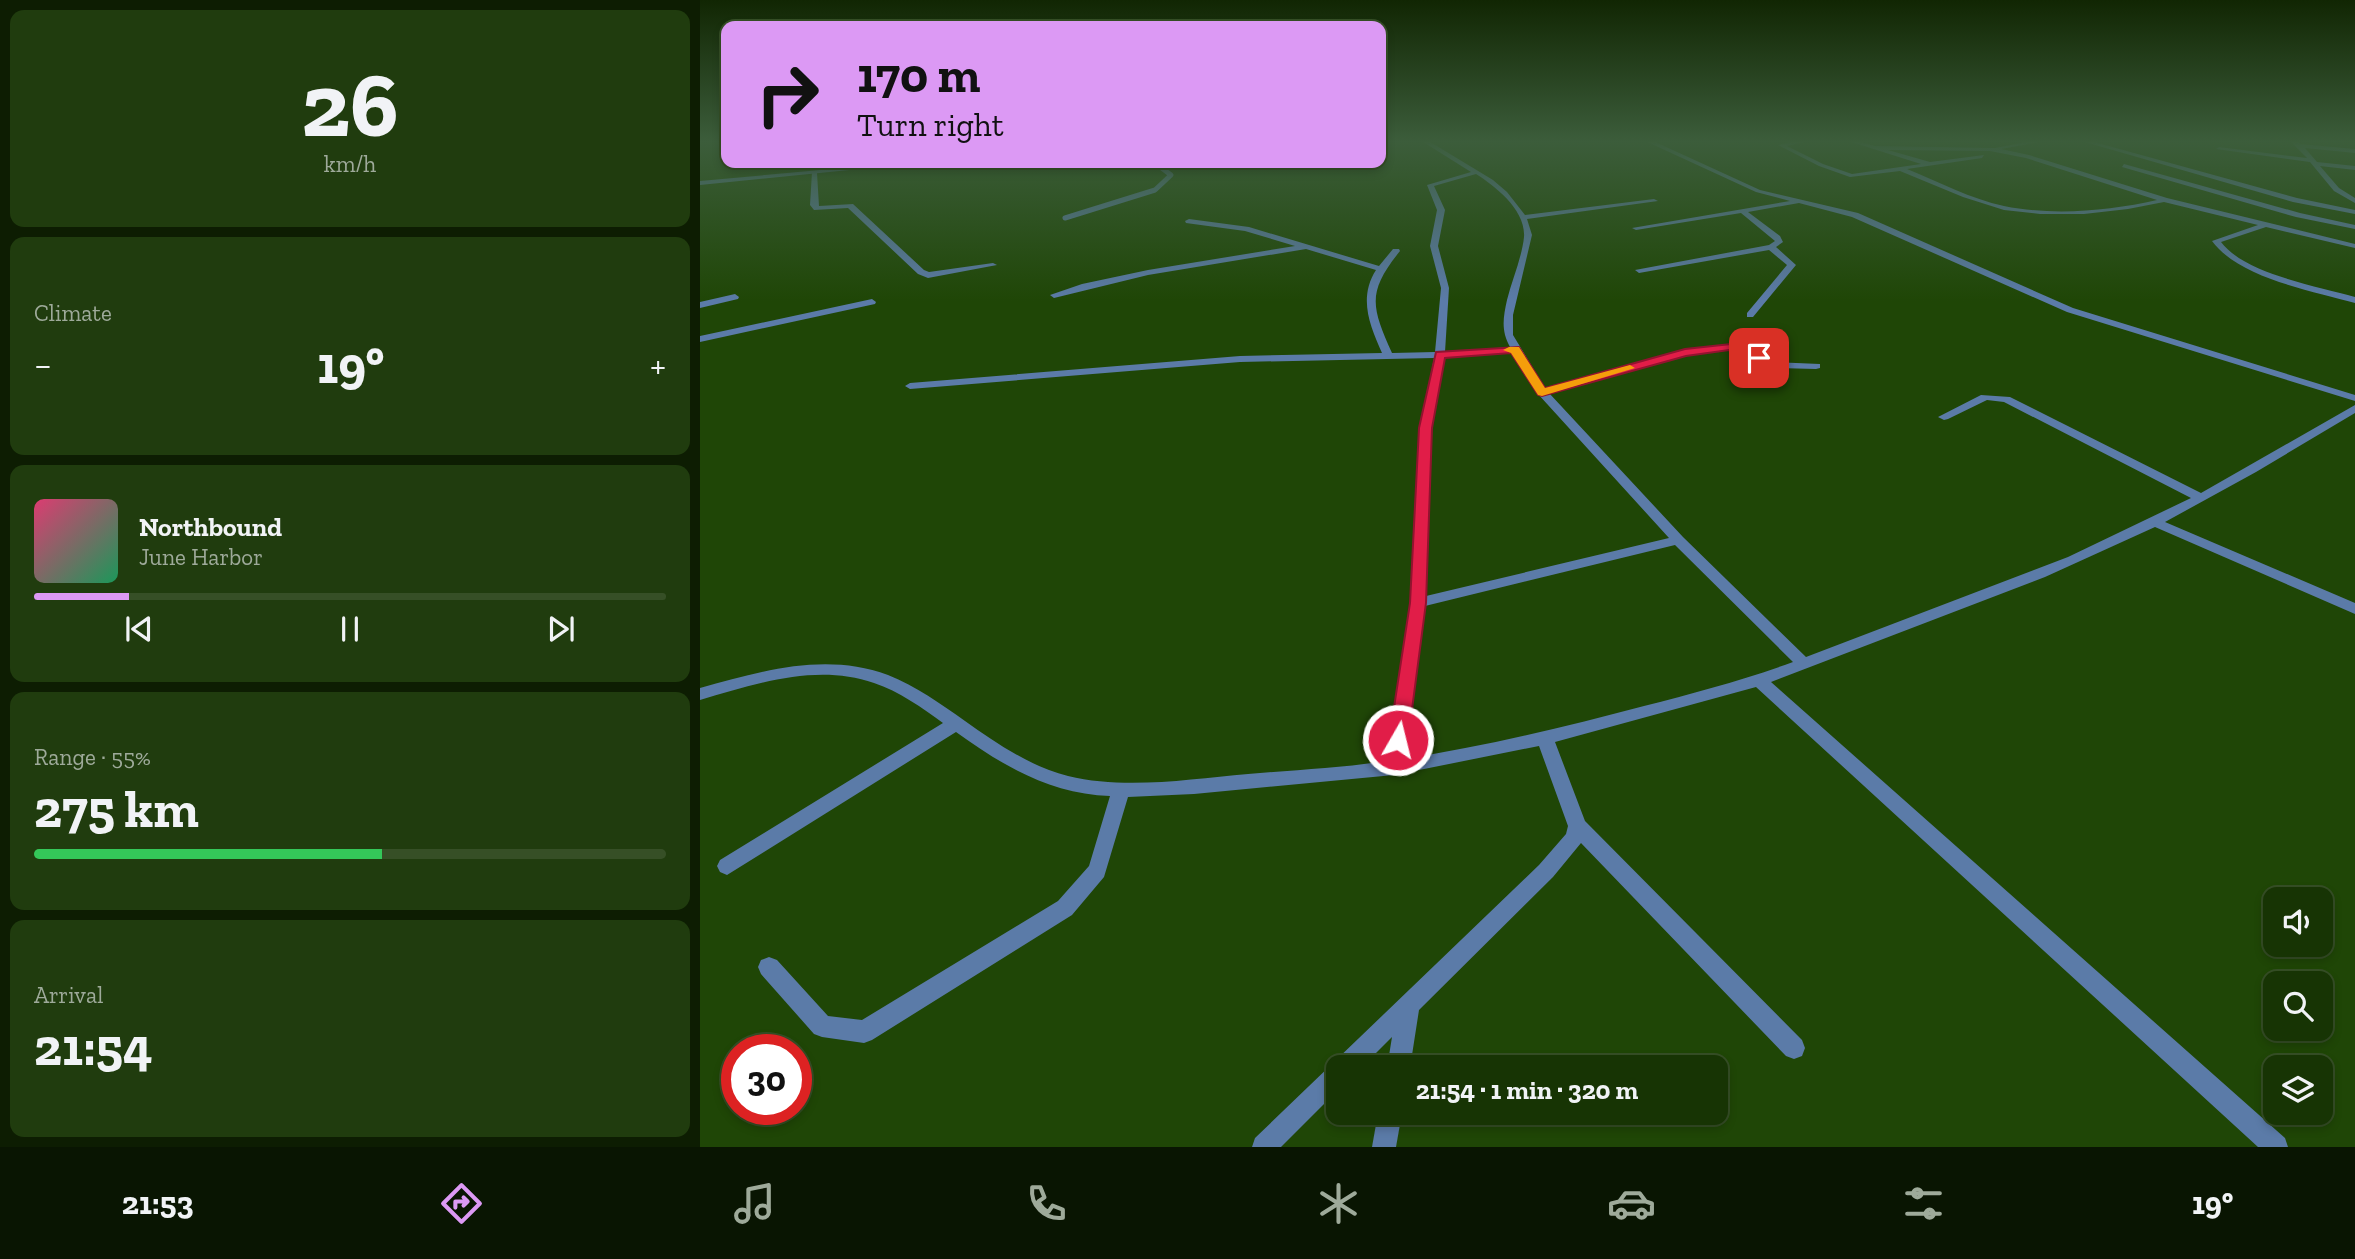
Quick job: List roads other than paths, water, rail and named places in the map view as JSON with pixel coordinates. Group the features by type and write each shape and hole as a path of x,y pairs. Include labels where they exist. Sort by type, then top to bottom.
{"street":[{"path":"814,194 814,205 817,208 850,206 921,272 928,275 993,265"},
{"path":"1394,768 1418,603 1426,428 1440,355 1445,288 1434,246 1441,210 1434,194"},
{"path":"1505,194 1523,217 1528,235 1508,315 1508,335 1515,350 1542,392 1678,540 1804,664"},
{"path":"1773,194 1855,215 2070,310 2355,398"},
{"path":"1963,194 1993,205 2017,210 2120,210 2165,200"},
{"path":"2145,194 2355,246"},
{"path":"2222,194 2298,215 2355,227"},
{"path":"2273,194 2355,212"},
{"path":"2338,194 2355,201"},
{"path":"1523,217 1654,201"},
{"path":"1636,228 1800,201"},
{"path":"1639,270 1770,247 1779,242 1744,212"},
{"path":"1189,221 1246,229 1380,269"},
{"path":"2268,224 2216,241 2219,248 2238,261 2355,300"},
{"path":"1054,295 1152,269 1306,247"},
{"path":"1750,314 1792,265 1770,247"},
{"path":"1388,356 1369,309 1371,286 1380,269 1396,251"},
{"path":"700,304 735,297"},
{"path":"700,339 872,302"},
{"path":"1542,392 1685,353 1731,347 1773,365 1816,366"},
{"path":"910,386 1240,359 1440,355 1515,350"},
{"path":"1944,417 1985,397 2006,399 2200,498"},
{"path":"700,694 788,672 816,668 848,671 880,679 914,696 1007,758 1046,776 1075,785 1121,791 1394,768 1545,739 1760,681 2074,559 2154,522 2268,462 2355,408"},
{"path":"2154,522 2355,609"},
{"path":"1418,603 1678,540"},
{"path":"1760,681 2276,1147"},
{"path":"727,866 955,724"},
{"path":"1545,739 1577,826 1794,1048"},
{"path":"769,967 822,1026 864,1032 1065,908 1097,871 1121,791"},
{"path":"1357,1055 1546,870 1575,837 1577,826"},
{"path":"1400,1055 1409,1004"},
{"path":"1264,1147 1326,1085"},
{"path":"1384,1147 1388,1125"}],"lane":[{"path":"1065,218 1144,194"}]}
